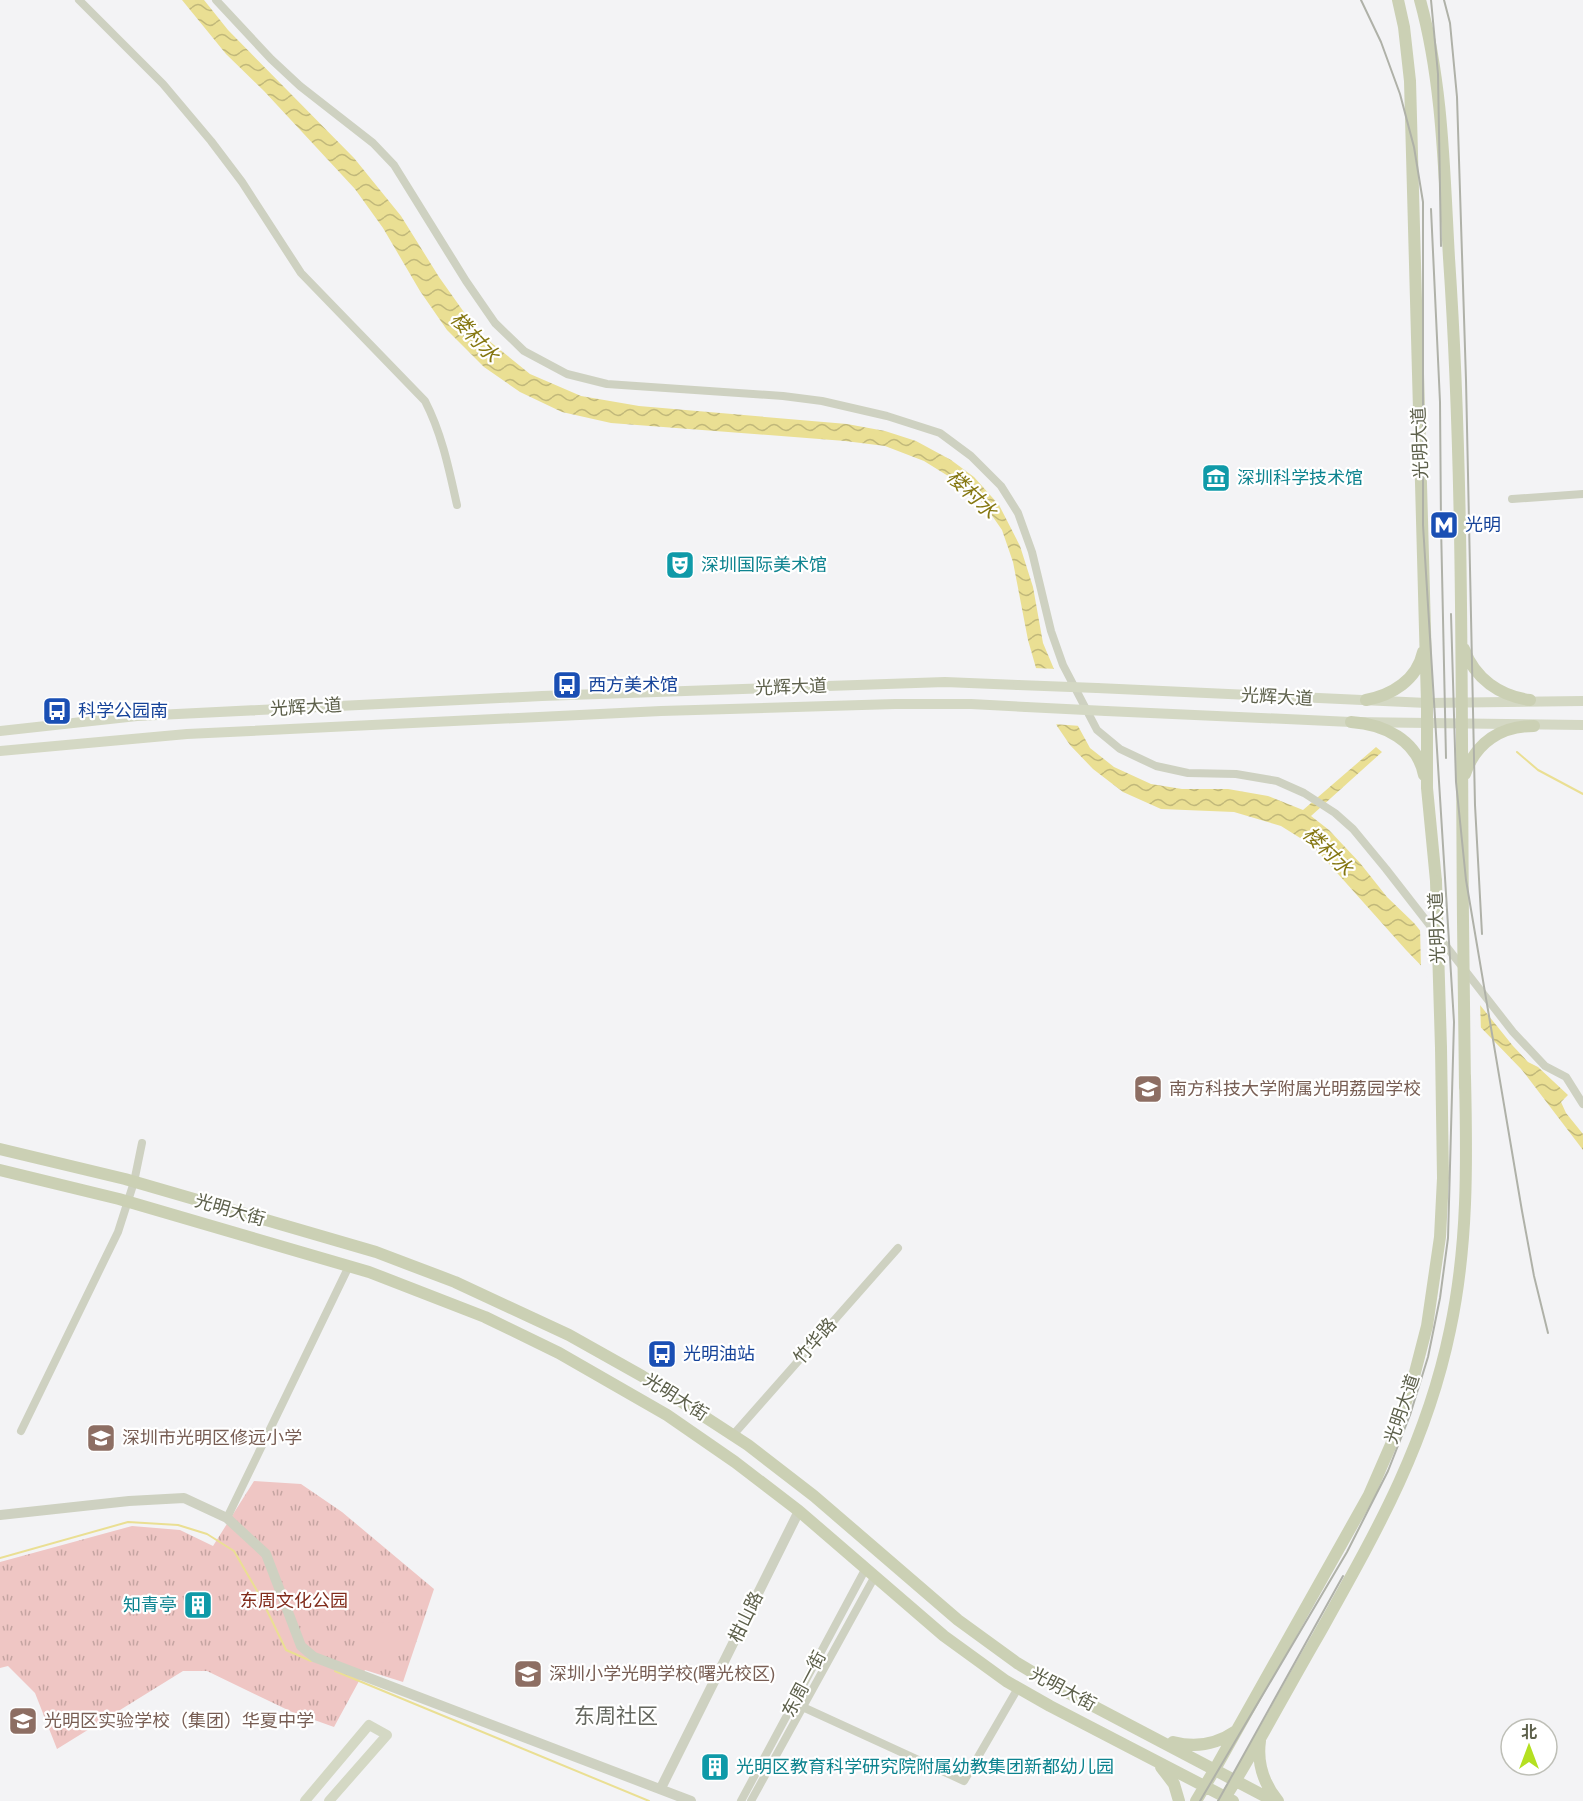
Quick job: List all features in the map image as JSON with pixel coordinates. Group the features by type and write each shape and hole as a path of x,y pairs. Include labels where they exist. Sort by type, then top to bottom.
{"main road":[{"name":"光明大道","path":"1196,1801 1369,1495 1412,1384 1427,1326 1440,1237 1443,1178 1441,1048 1436,881 1427,788 1427,703 1410,81 1398,0"},
{"name":"光明大道","path":"1420,0 1436,76 1455,344 1463,724 1465,1087"},
{"path":"1461,633 1467,655 1479,675 1497,690 1530,700"},
{"path":"1366,700 1393,692 1406,682 1422,657 1425,642"},
{"name":"光辉大道","path":"0,731 137,716 542,696 945,682 1427,703 1583,700"},
{"name":"光辉大道","path":"0,751 187,734 649,711 895,704 971,704 1352,722 1583,725"},
{"path":"1352,722 1370,723 1388,729 1403,740 1415,753 1423,770 1427,788"},
{"path":"1463,790 1464,777 1469,764 1484,742 1508,729 1534,726"},
{"name":"光明大道","path":"1227,1800 1390,1505 1414,1449 1435,1390 1452,1321 1464,1239 1467,1178 1464,1022"},
{"name":"光明大街","path":"0,1149 134,1182 376,1252 455,1282 531,1316 602,1353 678,1398 733,1435 814,1496 957,1620 997,1650 1052,1684 1274,1801"},
{"name":"光明大街","path":"0,1170 128,1202 349,1266 408,1286 522,1335 592,1371 701,1438 799,1511 964,1652 1018,1688 1227,1800"},
{"path":"305,1801 369,1725 387,1735 329,1801"},
{"path":"1158,1739 1196,1745 1222,1739 1237,1731"},
{"path":"1261,1736 1260,1755 1263,1774 1278,1801"},
{"path":"1154,1760 1170,1778 1179,1801"}],"street":[{"path":"79,0 163,84 211,141 242,182 301,273 425,401 435,420 448,461 457,505"},
{"path":"216,0 271,59 300,86 373,143 394,165 466,281 495,323 524,351 567,374 608,384 783,396 822,401 887,416 940,434 971,456 1001,486 1018,513 1032,552 1051,631 1063,666 1097,730 1120,749 1156,766 1188,773 1236,774 1277,781 1304,793 1335,813 1353,829 1386,869 1513,1032 1545,1066 1566,1077 1583,1104"},
{"path":"1512,499 1583,494"},
{"path":"21,1431 118,1232 134,1182 142,1143"},
{"name":"竹华路","path":"733,1435 898,1248"},
{"path":"227,1518 349,1266"},
{"path":"0,1515 129,1501 184,1498 227,1518 266,1554 301,1646 314,1657 691,1801"},
{"name":"柑山路","path":"661,1788 799,1511"},
{"name":"东周一街","path":"741,1801 794,1703 870,1572"},
{"name":"东周一街","path":"751,1801 803,1707 870,1572"},
{"path":"794,1703 964,1781 1018,1688"}],"green space":[{"name":"东周文化公园","path":"254,1481 301,1484 342,1512 434,1589 403,1682 365,1670 334,1727 292,1712 207,1671 183,1671 57,1749 35,1693 8,1666 0,1668 0,1562 132,1526 180,1530 213,1546"},
{"path":"374,1622 398,1623 398,1658 374,1658"}],"water":[{"name":"楼村水","path":"182,0 204,0 228,30 354,158 401,216 439,277 478,332 530,374 581,396 639,406 847,424 885,431 916,441 951,460 974,477 999,505 1020,546 1033,587 1043,643 1078,726 1090,748 1114,767 1151,784 1182,789 1228,789 1268,796 1303,810 1376,747 1382,752 1311,816 1329,830 1360,863 1387,897 1414,923 1513,1046 1528,1062 1538,1067 1568,1095 1561,1102 1566,1113 1583,1134 1583,1150 1522,1070 1406,950 1313,846 1281,826 1234,812 1161,809 1123,792 1093,769 1070,745 1057,726 1036,668 1028,640 1013,562 1002,530 984,504 961,484 924,461 885,446 611,423 562,412 520,392 484,367 447,330 420,291 383,228 355,189 264,91 226,54"}],"pier":[{"path":"1033,668 1059,669 1081,726 1053,724"},
{"path":"1420,926 1480,1000 1481,1032 1421,971"}],"waterway":[{"path":"1517,752 1538,770 1583,794"},
{"path":"0,1558 128,1522 178,1525 207,1534 234,1551 260,1596 286,1650 311,1661"},
{"path":"335,1671 649,1801"}],"railway":[{"path":"1200,1801 1347,1552 1388,1471 1410,1415 1428,1357 1440,1298 1448,1238 1454,1022 1423,525 1423,202 1414,147 1400,94 1381,42 1361,0"},
{"path":"1431,0 1438,74 1441,246"},
{"path":"1444,0 1450,23 1457,97 1466,380 1475,805 1482,934"},
{"path":"1431,209 1440,402 1446,758"},
{"path":"1451,614 1456,782 1466,880 1522,1211 1534,1276 1548,1333"},
{"path":"1218,1801 1343,1576"}],"place":[{"name":"深圳科学技术馆","path":"1216,478"},
{"name":"光明","path":"1444,525"},
{"name":"深圳国际美术馆","path":"680,565"},
{"name":"西方美术馆","path":"567,685"},
{"name":"科学公园南","path":"57,711"},
{"name":"南方科技大学附属光明荔园学校","path":"1148,1089"},
{"name":"光明油站","path":"662,1354"},
{"name":"深圳市光明区修远小学","path":"101,1438"},
{"name":"知青亭","path":"198,1605"},
{"name":"深圳小学光明学校(曙光校区)","path":"528,1674"},
{"name":"光明区实验学校（集团）华夏中学","path":"23,1721"},
{"name":"光明区教育科学研究院附属幼教集团新都幼儿园","path":"715,1767"}],"district":[{"name":"东周社区","path":"616,1716"}]}
